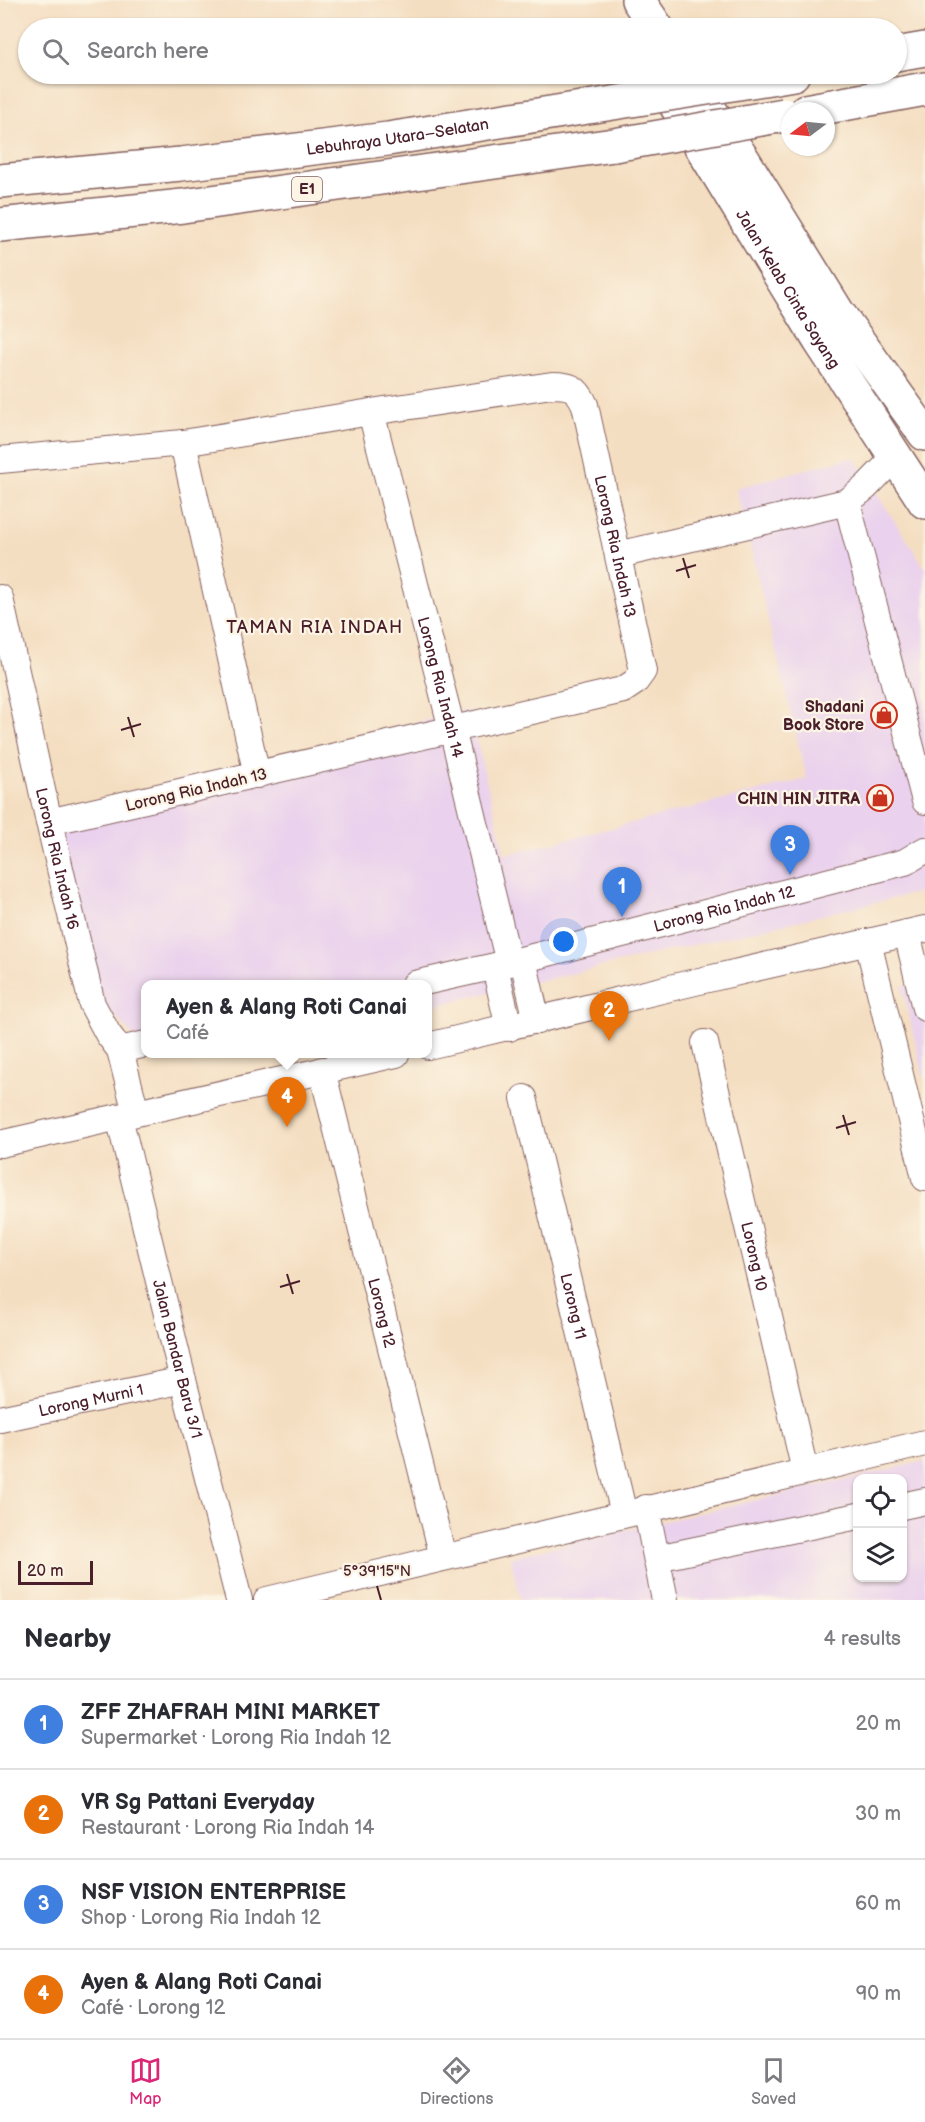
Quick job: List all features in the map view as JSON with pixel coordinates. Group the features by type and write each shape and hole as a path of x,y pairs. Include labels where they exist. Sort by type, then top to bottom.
{"main road":[{"path":"616,0 626,18"},
{"path":"638,0 650,18"},
{"path":"907,52 925,49"},
{"name":"Jalan Kelab Cinta Sayang","path":"663,84 820,341 925,502"},
{"name":"Jalan Kelab Cinta Sayang","path":"693,84 744,161 838,313 925,434"},
{"name":"Lebuhraya Utara–Selatan","path":"0,181 181,164 388,139 732,84"},
{"name":"E1","path":"835,105 925,89"},
{"name":"E1","path":"0,225 183,206 614,145 781,115"}],"street":[{"name":"Lorong Ria Indah 13","path":"0,460 183,443 371,412 552,385 567,385 580,392 585,405 643,671 635,682 623,690 49,822"},
{"name":"Lorong Ria Indah 14","path":"371,412 509,963 537,1021"},
{"path":"183,443 257,775"},
{"path":"618,555 847,502 866,487 895,457"},
{"path":"847,502 925,801"},
{"name":"Lorong Ria Indah 16","path":"0,598 92,1004 108,1034 120,1050 128,1115"},
{"name":"Lorong Ria Indah 12","path":"432,980 509,963 905,862 925,850"},
{"path":"432,1045 916,931 924,1003"},
{"path":"868,942 925,1178"},
{"name":"Lorong Ria Indah 14","path":"509,963 509,1028"},
{"name":"Lorong 10","path":"705,1043 805,1471"},
{"path":"120,1050 141,1045"},
{"path":"0,1144 374,1058"},
{"name":"Lorong 12","path":"322,1070 443,1557"},
{"name":"Lorong 11","path":"524,1098 635,1511 657,1558 665,1600"},
{"name":"Jalan Bandar Baru 3/1","path":"128,1115 183,1380 239,1600"},
{"name":"Lorong Murni 1","path":"0,1419 183,1380"},
{"path":"267,1600 925,1443"},
{"path":"907,1505 925,1501"},
{"path":"657,1558 853,1517"}],"shaded area":[{"path":"853,457 925,568 925,891 432,1006 432,980 141,980 141,1045 98,998 54,811 469,710 505,855 807,779 736,488"},
{"path":"925,980 925,1082 902,987"},
{"path":"153,1058 213,1058 203,1060"},
{"path":"925,1461 925,1600 521,1600 510,1557 853,1478 853,1582 907,1582 907,1474 869,1474"}],"place":[{"name":"Shadani Book Store","path":"884,715"},
{"name":"CHIN HIN JITRA","path":"880,798"},
{"name":"NSF VISION ENTERPRISE","path":"790,875"},
{"name":"ZFF ZHAFRAH MINI MARKET","path":"622,917"},
{"name":"VR Sg Pattani Everyday","path":"609,1041"},
{"name":"Ayen & Alang Roti Canai","path":"287,1127"}],"district":[{"name":"TAMAN RIA INDAH","path":"315,627"}]}
